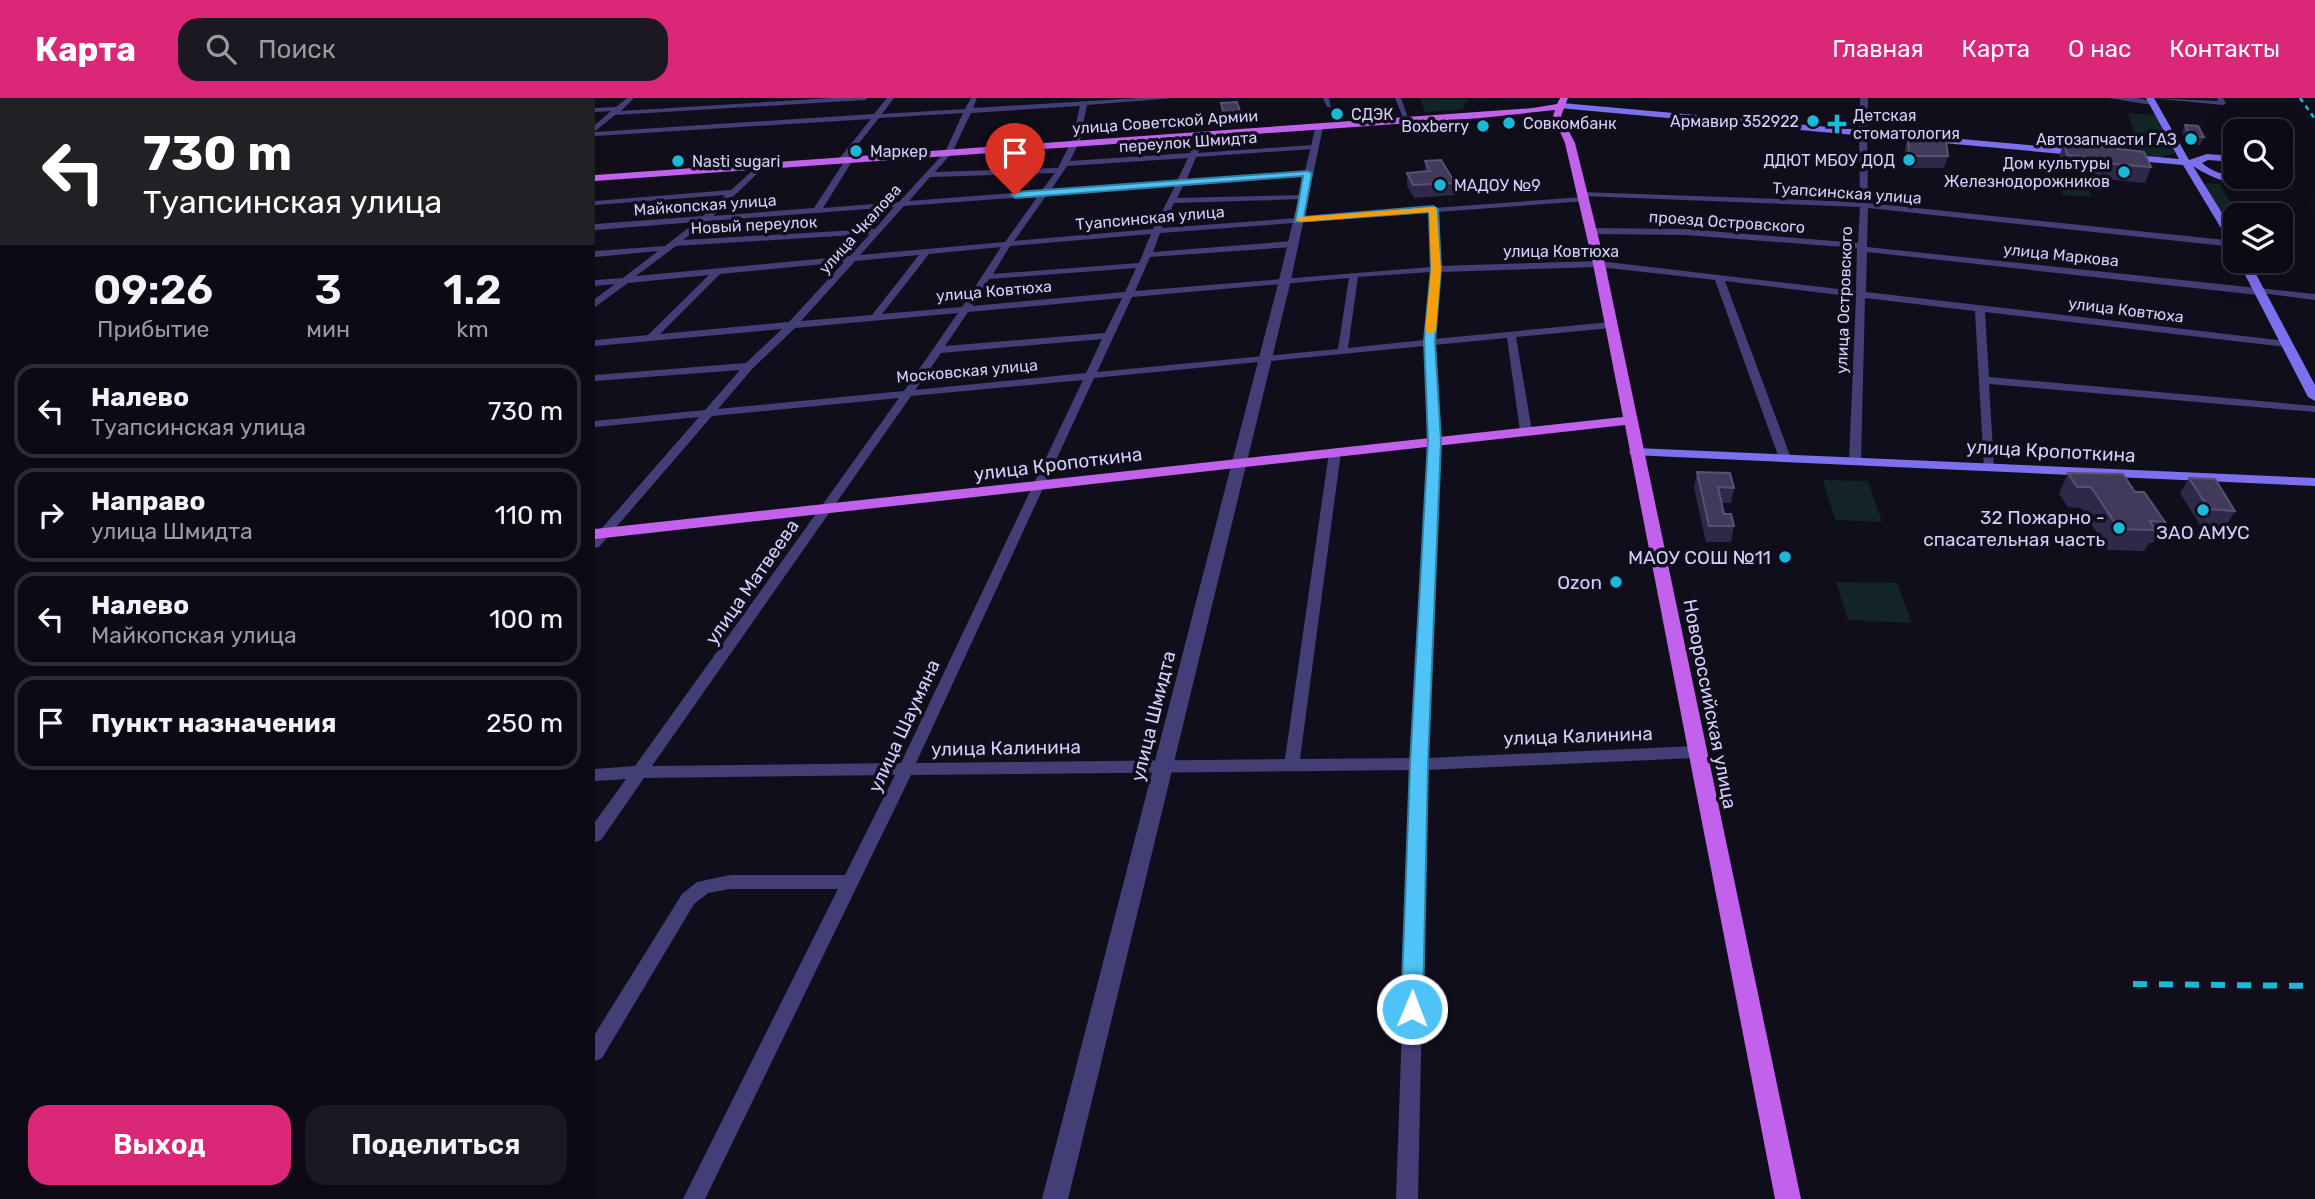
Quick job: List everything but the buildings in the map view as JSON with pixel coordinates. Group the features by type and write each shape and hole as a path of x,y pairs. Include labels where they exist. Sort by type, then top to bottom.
{"main road":[{"path":"2152,99 2223,224"},
{"name":"улица Советской Армии","path":"595,178 1533,111 1563,102 2095,154"},
{"name":"Новороссийская улица","path":"1563,102 1557,116 1570,143 1599,264 1788,1199"},
{"path":"2120,157 2197,164 2204,170 2223,176"},
{"path":"2197,164 2197,161 2207,157 2223,158"},
{"path":"2249,273 2315,397"},
{"name":"улица Кропоткина","path":"599,537 1629,420"},
{"name":"улица Кропоткина","path":"1636,452 2315,482"}],"street":[{"path":"595,129 631,98"},
{"path":"595,110 865,98"},
{"path":"817,210 845,160 891,98"},
{"name":"улица Чкалова","path":"599,537 749,366 853,260 948,153 974,98"},
{"path":"595,134 1121,99 1171,98"},
{"path":"1326,98 1329,106"},
{"path":"1398,98 1407,120"},
{"name":"улица Островского","path":"1855,461 1864,205 1864,98"},
{"path":"2112,98 2223,103 2220,98"},
{"name":"улица Матвеева","path":"595,835 938,350 985,277 1063,167 1075,144 1084,103"},
{"name":"улица Шмидта","path":"1055,1199 1285,279 1319,127"},
{"name":"улица Шаумяна","path":"694,1199 905,771 1144,260 1155,231 1173,201 1194,156 1200,135"},
{"name":"переулок Шмидта","path":"929,175 1313,147"},
{"path":"595,304 705,219 760,166"},
{"name":"Майкопская улица","path":"595,227 1308,173"},
{"path":"595,203 733,192"},
{"path":"1173,201 1303,197"},
{"name":"Туапсинская улица","path":"595,283 1155,231 1582,197 1864,205 2223,243"},
{"path":"1407,1199 1419,764 1434,441 1429,341 1436,269 1433,209"},
{"name":"Новый переулок","path":"595,254 878,231"},
{"name":"проезд Островского","path":"1591,231 1685,232 1861,248"},
{"path":"985,277 1293,244"},
{"name":"улица Маркова","path":"1861,248 2315,297"},
{"path":"874,317 925,253"},
{"name":"улица Ковтюха","path":"595,342 1285,279 1436,269 1599,264 2286,344"},
{"path":"652,337 717,272"},
{"path":"1343,350 1354,275"},
{"path":"1719,278 1784,458"},
{"path":"1980,309 1988,467"},
{"name":"Московская улица","path":"595,424 1611,325"},
{"path":"1511,334 1526,431"},
{"path":"938,350 1108,336"},
{"path":"595,378 749,366"},
{"path":"1983,380 2315,409"},
{"path":"1292,764 1335,452"},
{"name":"улица Калинина","path":"595,775 640,772 1419,764 1696,752"},
{"path":"595,1052 688,899 703,887 730,882 848,882"}],"shaded area":[{"path":"1420,98 1469,99 1462,110 1425,112"},
{"path":"2128,113 2155,115 2175,153 2159,158 2141,154"},
{"path":"2057,177 2085,179 2092,197 2063,195"},
{"path":"2204,184 2219,184 2231,203 2223,203 2223,216"},
{"path":"1823,480 1868,481 1882,522 1835,520"},
{"path":"1836,582 1897,583 1912,623 1848,620"}],"railway":[{"path":"2300,98 2315,119"},
{"path":"2133,984 2315,986"}],"slow traffic":[{"path":"1300,220 1433,209 1436,269 1430,331"}],"place":[{"name":"СДЭК","path":"1337,114"},
{"name":"Армавир 352922","path":"1813,121"},
{"name":"Совкомбанк","path":"1509,123"},
{"name":"Детская стоматология","path":"1837,124"},
{"name":"Boxberry","path":"1483,126"},
{"name":"Автозапчасти ГАЗ","path":"2191,139"},
{"name":"Маркер","path":"856,151"},
{"name":"ДДЮТ МБОУ ДОД","path":"1909,160"},
{"name":"Nasti sugari","path":"678,161"},
{"name":"Дом культуры Железнодорожников","path":"2124,172"},
{"name":"МАДОУ №9","path":"1440,185"},
{"name":"ЗАО АМУС","path":"2203,510"},
{"name":"32 Пожарно - спасательная часть","path":"2119,528"},
{"name":"МАОУ СОШ №11","path":"1785,557"},
{"name":"Ozon","path":"1616,582"}],"route":[{"path":"1015,195 1308,173 1298,220 1433,209 1436,269 1429,341 1434,441 1419,764 1412,1009"}]}
